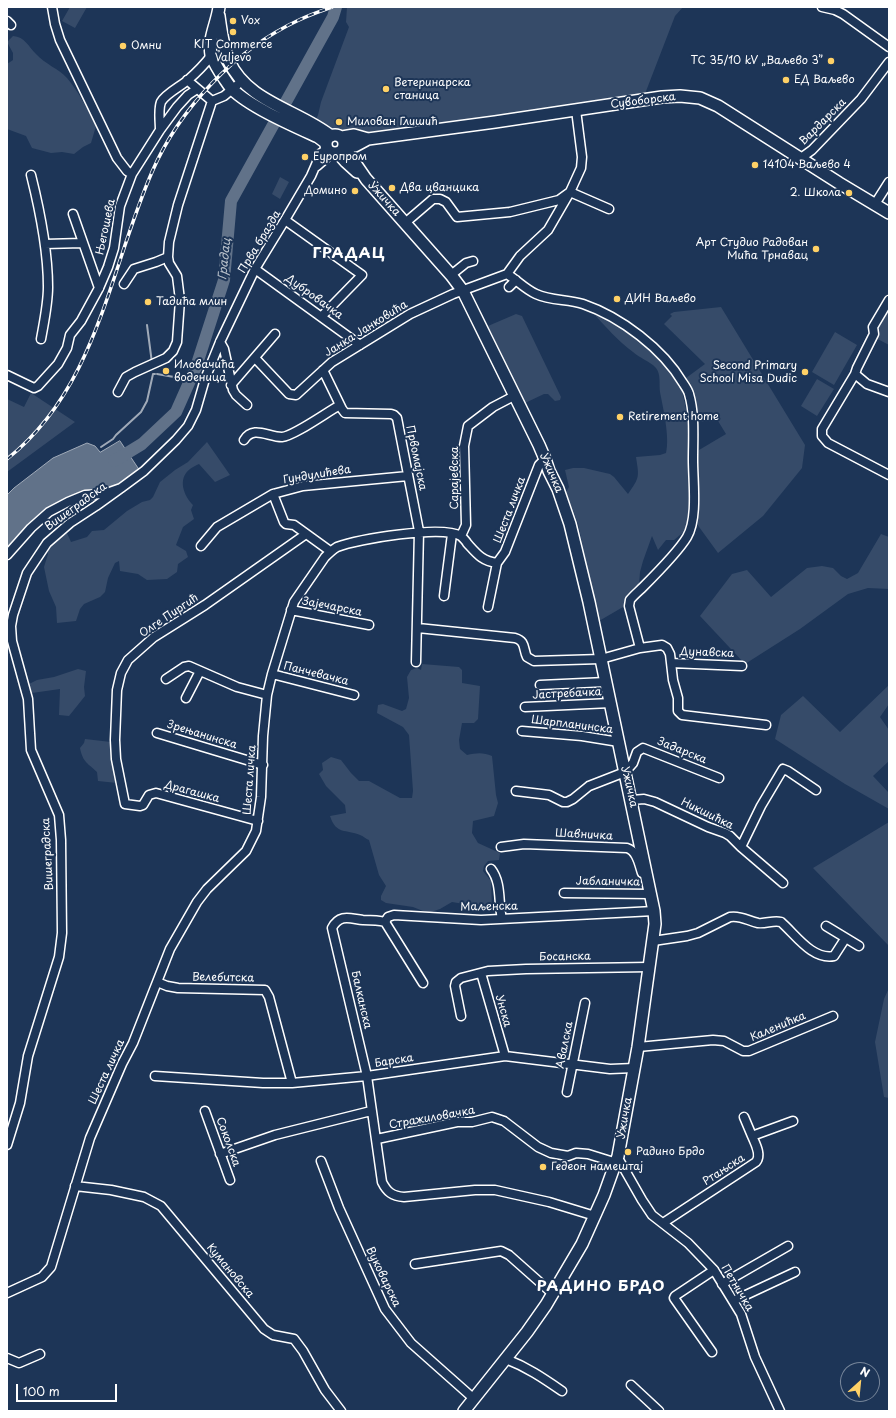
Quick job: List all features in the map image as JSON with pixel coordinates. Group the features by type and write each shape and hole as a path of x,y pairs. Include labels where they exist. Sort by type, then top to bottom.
{"main road":[{"path":"219,11 211,34 212,56 218,70 232,89 247,101 264,104"},
{"path":"219,11 225,50 229,61 242,81 264,104"},
{"name":"Сувоборска","path":"336,145 354,135 368,139 662,97 680,96 700,98 718,106 889,213"},
{"name":"Ужичка","path":"264,104 310,128 336,145 346,162 366,179 451,275 463,291 545,459 558,489 570,524 602,659 654,911 655,924 638,1047 617,1160 595,1216 582,1244 553,1294 506,1359 464,1411"}],"street":[{"path":"52,7 60,40 118,158 127,171 132,174"},
{"path":"822,7 835,10 843,14 889,47"},
{"path":"160,130 159,117 161,103 164,98 187,80 212,56"},
{"name":"Вардарска","path":"801,158 812,150 861,99 889,62"},
{"path":"187,80 212,101"},
{"path":"118,392 126,377 166,358 173,351 177,342 180,300 177,276 169,263 168,257 169,242 178,205 212,101 224,96 242,81"},
{"name":"Његошева","path":"7,375 34,388 38,386 58,364 67,348 70,335 84,316 108,267 114,248 120,206 132,174 160,130 177,107 188,95 197,89"},
{"path":"576,110 582,162 570,192 548,230 520,256 506,274 535,294 550,299 578,302 599,310 614,318 632,330 661,355 676,371 689,393 693,422 693,520 686,538 678,550 629,603 640,648"},
{"name":"Прва бразда","path":"7,555 31,528 49,512 85,495 104,494 121,488 144,471 176,440 188,426 196,410 205,379 220,342 255,269 286,220 314,169 321,153 336,145"},
{"path":"31,175 45,244 48,288 41,339"},
{"path":"875,204 889,182"},
{"path":"570,192 609,209"},
{"path":"405,223 433,199 440,199 446,202 458,217 464,217 510,212 559,200 570,192"},
{"path":"73,214 82,244 99,288"},
{"path":"286,220 362,275 322,316"},
{"path":"45,244 82,244"},
{"path":"124,284 134,269 168,257"},
{"path":"451,275 466,262 473,261"},
{"name":"Дубровачка","path":"255,269 360,344"},
{"name":"Јанка Јанковића","path":"255,358 289,394 296,394 332,362 410,314 453,294 506,274"},
{"path":"509,287 516,280"},
{"path":"889,300 873,327 874,334 855,374 822,429 822,436 828,443 889,475"},
{"path":"231,385 275,334"},
{"path":"220,342 224,349 231,385 236,395 247,405"},
{"path":"244,440 247,436 256,432 281,437 292,433 340,405 323,370"},
{"path":"855,374 867,384 889,392"},
{"name":"Сарајевска","path":"461,536 466,525 464,446 468,426 493,407 514,396"},
{"name":"Првомајска","path":"340,405 345,413 349,414 394,415 396,418 420,531 416,662"},
{"name":"Шеста личка","path":"488,607 497,563 505,552 539,465 545,459"},
{"name":"Гундулићева","path":"201,546 217,527 273,494 303,486 408,476"},
{"name":"Вишеградска","path":"7,1145 20,1103 28,1056 59,957 62,933 61,840 59,815 31,750 28,699 12,641 11,626 13,615 27,573 47,543 70,523 121,488"},
{"path":"273,494 282,519 286,524 294,526 330,551 352,543 420,531 443,532 461,536 481,558 489,562 497,563"},
{"name":"Олге Пиргић","path":"125,804 116,759 115,740 117,690 121,673 128,660 154,637 205,605 306,534"},
{"path":"444,596 452,534"},
{"name":"Шеста личка","path":"7,1293 42,1277 51,1267 90,1138 122,1064 133,1043 170,949 197,902 207,889 246,851 256,831 263,765 263,736 267,695 272,674 291,610 298,595 330,551"},
{"name":"Зајечарска","path":"291,610 369,625"},
{"path":"418,628 519,639 524,644 527,657 534,661 602,659 640,648 660,645 665,646 670,654 673,680 678,698 678,711 682,714 766,725"},
{"name":"Дунавска","path":"671,663 742,666"},
{"path":"166,679 186,666 189,666 237,687 267,695"},
{"path":"186,698 200,671"},
{"name":"Панчевачка","path":"272,674 354,695"},
{"path":"540,685 606,682"},
{"name":"Јастребачка","path":"525,707 611,703"},
{"name":"Шарпланинска","path":"522,730 582,736 619,742"},
{"name":"Зрењанинска","path":"157,733 263,765"},
{"name":"Задарска","path":"625,772 633,763 639,749 643,748 719,778"},
{"path":"740,847 761,806 783,769 816,790"},
{"path":"516,791 549,795 563,802 567,802 574,799 589,786 625,772"},
{"name":"Драгашка","path":"125,804 143,805 149,795 156,793 258,821"},
{"name":"Никшићка","path":"632,800 644,799 656,802 730,836 740,847 782,883"},
{"name":"Шавничка","path":"501,847 524,844 627,848 633,851 643,875 648,879"},
{"path":"491,869 498,880 499,903 502,919"},
{"name":"Јабланичка","path":"564,893 651,894"},
{"name":"Маљенска","path":"332,928 343,918 385,922 390,916 394,915 462,919 502,919 654,911"},
{"path":"653,941 698,933 734,916 757,922 781,922 804,944 821,956 834,956 845,939"},
{"path":"385,922 424,983"},
{"path":"826,926 845,939 859,946"},
{"name":"Балканска","path":"332,928 367,1076 371,1111"},
{"name":"Босанска","path":"461,1016 455,986 456,982 461,978 481,973 526,969 649,967"},
{"name":"Унска","path":"481,973 505,1056"},
{"name":"Велебитска","path":"157,982 178,988 265,990 269,997 292,1083"},
{"name":"Авалска","path":"567,1092 585,1003"},
{"name":"Каленићка","path":"638,1047 713,1040 724,1041 743,1051 749,1051 832,1016"},
{"name":"Барска","path":"155,1076 263,1083 292,1083 367,1076 505,1056 610,1069 634,1068"},
{"name":"Соколска","path":"205,1111 230,1180"},
{"path":"220,1154 275,1135 371,1111"},
{"name":"Стражиловачка","path":"371,1111 377,1139 457,1122 472,1122 492,1117 504,1121 538,1147 551,1153 568,1156 576,1153 588,1154 617,1160"},
{"path":"744,1117 752,1136 793,1121"},
{"name":"Ртањска","path":"663,1223 759,1160 759,1155 752,1136"},
{"path":"377,1139 382,1182 386,1190 393,1195 404,1197 475,1190 495,1190 549,1202 595,1216"},
{"name":"Петничка","path":"617,1160 652,1215 688,1243 714,1270 741,1314 755,1357 780,1411"},
{"name":"Вуковарска","path":"321,1161 339,1208 385,1309 411,1343 473,1398"},
{"name":"Кумановска","path":"75,1186 111,1190 144,1197 161,1206 264,1328 273,1335 294,1339 341,1411"},
{"path":"722,1284 788,1246"},
{"path":"414,1264 501,1251 509,1255 553,1294"},
{"path":"712,1352 674,1298 714,1270"},
{"path":"733,1300 795,1272"},
{"path":"7,1358 19,1363 40,1354"},
{"path":"506,1359 537,1373 562,1391"},
{"path":"632,1385 659,1411"}],"shaded area":[{"path":"70,7 87,7 75,28 62,21"},
{"path":"347,7 683,7 675,16 643,99 426,131 340,136 334,135 314,124 349,27 346,22"},
{"path":"13,36 21,38 40,58 67,78 90,114 96,126 91,143 74,154 62,152 51,153 32,148 26,136 7,129 7,64 13,60 13,53 7,42"},
{"path":"280,177 289,182 280,199 272,194"},
{"path":"721,307 805,445 802,468 763,516 718,553 694,520 694,453 726,434 718,421 693,422 686,378 705,364 664,324 672,316 670,314 674,312"},
{"path":"889,309 889,345 872,336"},
{"path":"593,313 630,333 656,353 675,375 680,385 685,405 689,446 689,507 686,530 674,540 666,540 658,550 652,536 640,572 639,585 625,601 623,607 599,621 578,524 566,492 569,487 565,470 584,468 610,474 628,494 638,477 636,457 666,453 667,439 666,422 660,392 658,370 648,361 635,354 622,343"},
{"path":"516,314 522,316 561,397 560,400 555,401 548,394 544,394 525,403 488,326"},
{"path":"835,332 857,345 834,385 812,372"},
{"path":"817,379 834,389 817,416 801,406"},
{"path":"31,393 75,422 7,472 7,399 24,407"},
{"path":"120,441 140,471 121,484 108,490 90,491 25,531 7,548 7,495 14,488 53,458 87,443 95,446 100,452"},
{"path":"207,442 230,475 215,482 199,464 186,473 183,487 187,497 193,505 191,510 194,519 183,527 176,545 186,551 188,557 178,564 177,572 167,579 147,580 138,574 120,571 119,561 115,563 108,578 105,592 100,597 84,604 80,609 76,621 57,623 56,607 49,591 44,567 48,554 47,549 66,531 71,542 87,537 92,531 104,530 127,511 142,502 150,500 160,482 188,462"},
{"path":"881,534 889,537 889,589 868,588 848,594 800,629 745,664 700,616 732,574 747,570 771,597 807,568 822,566 833,568 841,576 847,579 858,573"},
{"path":"422,664 459,667 462,670 462,683 480,686 478,719 474,723 462,723 459,740 460,749 467,755 480,753 492,756 498,803 494,816 473,821 472,833 478,843 500,853 499,860 488,861 484,866 483,871 491,881 492,909 482,911 470,905 452,902 440,909 428,913 413,907 386,903 381,900 381,896 386,886 379,875 369,840 355,833 338,829 332,822 330,816 346,813 345,805 326,786 319,774 323,770 322,763 331,757 341,760 359,781 369,781 400,798 412,798 413,791 409,735 403,727 377,713 378,705 383,704 402,711 406,709 409,698 407,677 411,670 417,668 421,670"},
{"path":"78,669 86,671 84,687 85,696 69,716 59,715 60,689 32,693 29,684 37,680 54,677"},
{"path":"889,685 889,704 880,717 889,730 889,761 873,776 889,793 889,809 845,784 775,739 781,715 803,696 840,732"},
{"path":"85,739 111,742 117,783 98,781 97,772 86,762 81,753 80,748"},
{"path":"889,822 889,946 813,868"},
{"path":"889,988 889,1098 884,1097 875,1042 884,999"}],"waterway":[{"name":"Градац","path":"114,461 142,444 176,412 196,367 224,280 231,201 333,17 336,7"},
{"path":"147,325 152,363"},
{"path":"101,447 113,439 141,412 147,401 153,374 155,374"},
{"path":"157,374 174,377 188,384"}],"railway":[{"path":"7,459 37,430 62,398 81,363 97,326 137,210 152,172 163,149 178,126 212,83 253,47 276,32 299,20 332,7"}],"place":[{"name":"Vox","path":"233,21"},
{"name":"KIT Commerce Valjevo","path":"233,32"},
{"name":"Омни","path":"123,46"},
{"name":"ТС 35/10 kV „Ваљево 3”","path":"831,61"},
{"name":"ЕД Ваљево","path":"786,80"},
{"name":"Ветеринарска станица","path":"386,89"},
{"name":"Милован Глишић","path":"339,122"},
{"name":"Еуропром","path":"305,157"},
{"name":"14104 Ваљево 4","path":"755,165"},
{"name":"Два цванцика","path":"392,188"},
{"name":"Домино","path":"355,191"},
{"name":"2. Школа","path":"849,193"},
{"name":"Арт Студио Радован Мића Трнавац","path":"816,249"},
{"name":"ДИН Ваљево","path":"617,299"},
{"name":"Тадића млин","path":"148,302"},
{"name":"Иловачића воденица","path":"166,371"},
{"name":"Second Primary School Misa Dudic","path":"805,372"},
{"name":"Retirement home","path":"620,417"},
{"name":"Радино Брдо","path":"628,1152"},
{"name":"Гедеон намештај","path":"543,1167"}],"district":[{"name":"ГРАДАЦ","path":"349,254"},
{"name":"РАДИНО БРДО","path":"601,1287"}]}
